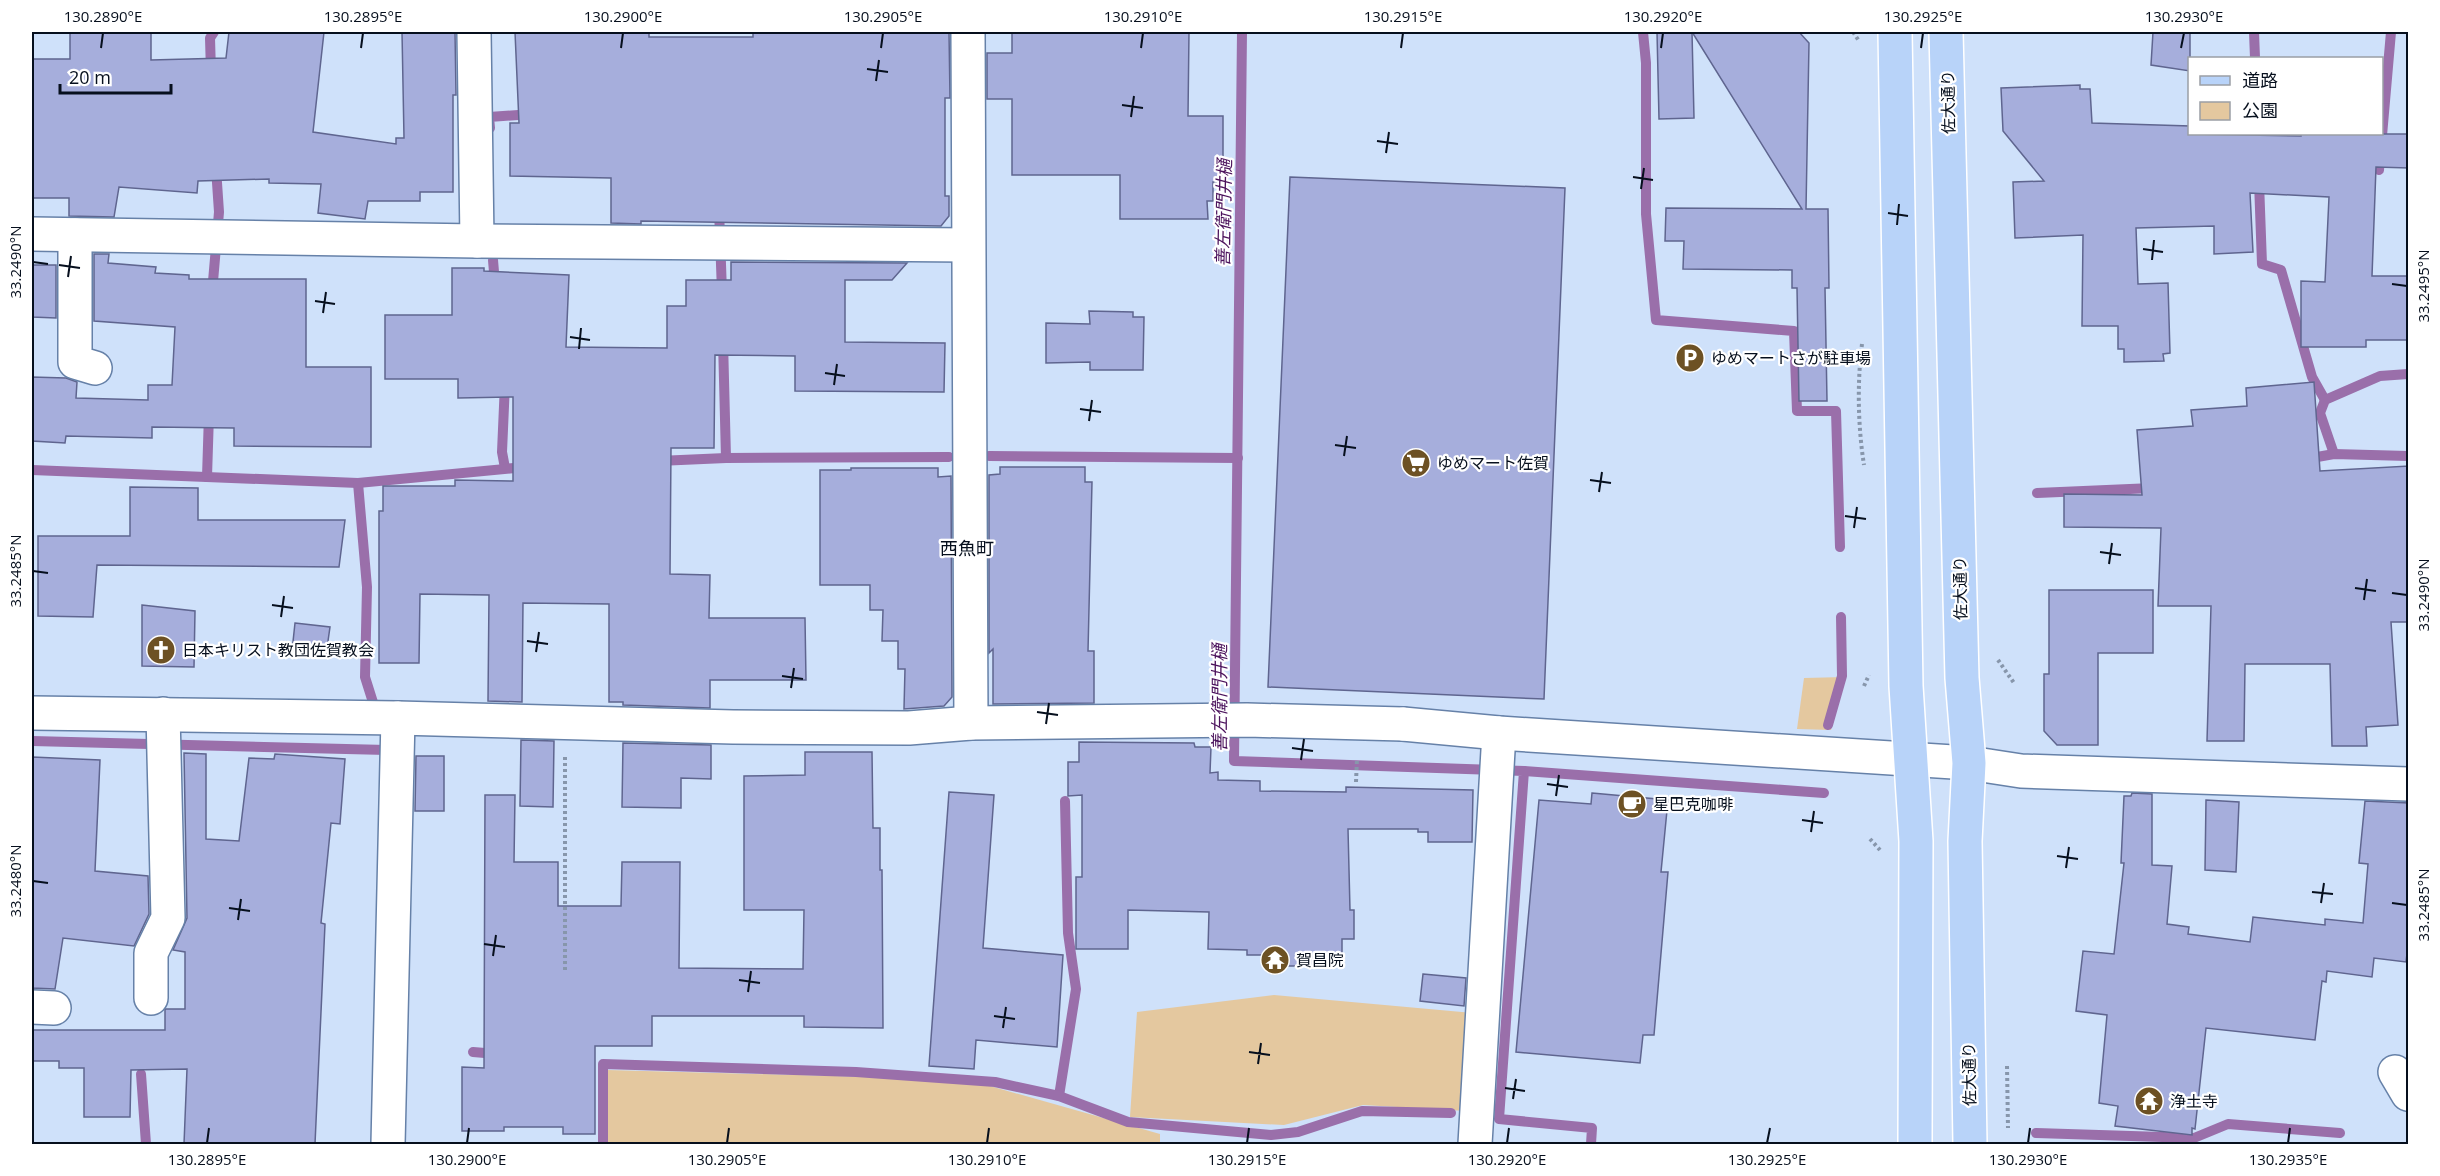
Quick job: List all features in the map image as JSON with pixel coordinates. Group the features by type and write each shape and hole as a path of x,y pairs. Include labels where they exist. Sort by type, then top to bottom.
{"main road":[{"path":"1895,32 1906,686 1916,841 1915,1144"},
{"name":"佐大通り","path":"1946,32 1962,678 1968,763 1965,841 1970,1144"}],"street":[{"path":"474,32 477,241"},
{"path":"968,32 971,723"},
{"path":"32,234 968,245"},
{"path":"75,235 75,362 95,368"},
{"path":"32,713 163,734 384,718 690,727 909,728 971,723 1214,720 1403,724 1499,756 1912,760 1968,763 2021,771 2409,784"},
{"path":"384,718 388,1144"},
{"path":"151,998 151,953 168,918 163,734"},
{"path":"1475,1144 1499,756"}],"path":[{"path":"565,970 566,723"},
{"path":"1356,782 1358,755"}],"green space":[{"path":"1845,677 1831,730 1797,729 1804,678"},
{"path":"1274,995 1473,1013 1466,1111 1363,1105 1284,1125 1130,1117 1137,1012"},
{"path":"607,1070 871,1077 990,1086 1160,1134 1160,1144 606,1144"}],"building":[{"path":"70,32 151,32 151,60 226,58 229,32 324,32 313,132 396,144 396,138 404,138 402,32 455,32 453,192 420,192 420,201 368,201 365,219 318,213 321,184 269,183 269,179 198,181 197,193 119,187 114,217 69,216 69,198 32,198 32,59 70,59"},
{"path":"515,32 649,32 649,37 753,37 753,32 949,32 950,98 945,98 945,196 949,196 949,216 941,226 641,221 641,224 611,223 611,178 510,176 510,123 519,123"},
{"path":"1012,32 1189,32 1188,116 1223,116 1223,182 1213,182 1213,201 1207,201 1208,219 1120,219 1120,175 1012,175 1012,99 987,99 987,53 1012,53"},
{"path":"1657,32 1692,32 1694,118 1659,119"},
{"path":"1692,32 1799,32 1809,43 1806,209 1828,209 1829,288 1825,288 1827,401 1799,401 1797,288 1792,288 1792,270 1683,269 1684,241 1665,241 1666,208 1802,209"},
{"path":"2153,32 2190,32 2188,71 2151,65"},
{"path":"2080,85 2080,89 2090,89 2092,123 2188,126 2188,135 2409,134 2409,168 2376,167 2372,276 2409,276 2409,340 2366,340 2366,347 2301,347 2301,281 2325,282 2329,197 2250,193 2253,252 2214,254 2214,226 2136,228 2138,284 2168,283 2170,353 2163,354 2164,361 2124,362 2124,349 2118,349 2118,326 2082,326 2083,235 2015,238 2013,182 2044,181 2003,131 2001,88"},
{"name":"ゆめマート佐賀","path":"1290,177 1565,188 1544,699 1268,687"},
{"path":"94,254 109,254 108,263 156,267 155,273 189,275 189,279 306,279 306,367 371,367 371,447 234,446 234,428 152,427 152,438 66,436 65,443 32,441 32,377 66,378 77,382 76,398 148,400 148,385 172,385 175,327 94,321"},
{"path":"731,262 907,263 892,280 845,280 845,342 945,343 944,392 795,391 795,356 715,355 714,448 671,448 670,574 710,575 709,618 805,618 806,680 710,680 710,708 623,705 623,702 609,702 609,604 523,603 522,702 488,701 489,595 420,594 419,663 379,663 379,511 383,511 383,486 455,486 455,480 513,481 513,397 458,398 458,379 385,379 385,315 452,315 452,268 484,268 484,271 569,275 566,347 667,348 667,306 686,306 686,280 731,280"},
{"path":"32,265 56,265 56,318 32,317"},
{"path":"1089,311 1133,312 1133,317 1144,317 1143,370 1090,370 1090,362 1046,363 1046,323 1090,324"},
{"path":"2314,382 2320,471 2409,466 2409,622 2391,622 2398,725 2366,727 2367,746 2332,746 2330,664 2245,664 2244,741 2207,741 2211,606 2158,606 2161,528 2064,527 2064,494 2142,495 2137,430 2193,426 2191,410 2247,406 2246,388"},
{"path":"1000,467 1085,467 1085,482 1092,482 1088,651 1094,651 1094,703 993,704 993,649 989,653 989,475 1000,474"},
{"path":"851,468 938,468 938,477 951,476 952,697 944,706 904,709 905,669 898,669 898,641 882,641 883,610 870,610 870,585 820,585 820,470 851,470"},
{"path":"130,487 198,488 198,520 345,520 339,567 97,565 93,617 38,616 38,536 130,536"},
{"path":"2049,590 2153,590 2153,653 2098,653 2098,745 2057,745 2044,731 2044,674 2049,674"},
{"path":"142,605 195,611 194,667 142,666"},
{"path":"295,623 330,627 326,655 292,651"},
{"path":"521,740 554,741 553,807 520,806"},
{"path":"1079,742 1194,743 1195,747 1211,747 1210,773 1218,772 1218,780 1260,781 1260,791 1346,792 1346,787 1473,790 1472,842 1428,842 1428,832 1418,832 1418,829 1348,829 1350,910 1354,910 1354,939 1342,939 1342,966 1268,966 1268,955 1247,955 1247,950 1208,949 1209,912 1128,910 1128,949 1076,949 1076,877 1082,877 1082,795 1068,796 1068,762 1079,762"},
{"path":"623,743 711,745 711,779 681,778 681,808 622,807"},
{"path":"805,752 872,752 873,828 880,828 880,870 882,870 883,1028 804,1027 804,1016 652,1016 652,1046 595,1046 595,1134 563,1134 563,1127 504,1127 504,1131 462,1131 462,1067 484,1068 485,795 515,795 514,862 558,862 558,906 621,906 622,862 680,862 679,968 803,969 804,910 744,910 744,776 805,775"},
{"path":"184,753 206,754 206,839 239,841 249,758 274,759 275,754 345,759 340,824 331,823 321,923 325,924 315,1144 184,1144 187,1069 131,1070 130,1117 84,1117 84,1068 59,1068 59,1061 32,1061 32,1030 165,1030 165,1009 185,1009 185,952 173,950 187,918"},
{"path":"416,756 444,756 444,811 415,811"},
{"path":"32,757 100,760 95,871 148,876 149,914 134,946 63,938 55,989 32,988"},
{"path":"949,792 994,795 983,948 1063,955 1057,1047 976,1040 974,1069 929,1066"},
{"path":"1592,793 1668,800 1661,872 1668,872 1654,1035 1643,1035 1640,1063 1516,1052 1539,800 1591,804"},
{"path":"2132,793 2152,794 2152,865 2172,866 2167,924 2189,927 2188,934 2250,942 2253,917 2325,925 2325,919 2363,923 2368,864 2359,863 2365,801 2409,803 2409,937 2406,962 2374,958 2372,977 2327,971 2326,982 2322,981 2315,1040 2206,1028 2195,1129 2192,1128 2192,1135 2115,1126 2118,1106 2099,1103 2107,1015 2076,1011 2083,951 2114,954 2124,863 2121,863 2124,796 2131,796"},
{"path":"2206,800 2239,802 2236,872 2205,870"},
{"path":"1423,974 1466,978 1464,1006 1420,1001"}],"waterway":[{"path":"211,72 210,38 214,32"},
{"name":"善左衛門井樋","path":"1242,32 1234,761 1524,771 1499,1119 1592,1128 1591,1144"},
{"path":"1643,32 1646,63 1646,214 1656,320 1794,331 1797,411 1836,411 1840,547"},
{"path":"2254,32 2255,57"},
{"path":"2383,124 2391,32"},
{"path":"490,128 489,117 532,114"},
{"path":"2379,170 2382,135"},
{"path":"212,293 219,212 216,168"},
{"path":"2259,182 2262,264 2281,270 2312,377 2325,400"},
{"path":"719,209 722,292"},
{"path":"493,260 495,284"},
{"path":"723,341 726,458"},
{"path":"2334,454 2320,413 2325,400 2380,376 2408,374"},
{"path":"505,383 502,452 505,468"},
{"path":"207,477 209,414"},
{"path":"2306,459 2334,454 2408,456"},
{"path":"989,456 1238,458"},
{"path":"658,461 726,458 949,457"},
{"path":"32,470 358,483 525,467"},
{"path":"358,483 367,587 365,677 377,715"},
{"path":"2037,493 2153,488"},
{"path":"1828,725 1842,676 1841,617"},
{"path":"32,741 387,750"},
{"path":"1524,771 1824,793"},
{"path":"1059,1096 1076,989 1068,933 1065,801"},
{"path":"473,1052 497,1054"},
{"path":"603,1144 603,1064 856,1072 995,1082 1059,1096 1128,1122 1271,1135 1298,1132 1362,1111 1451,1113"},
{"path":"141,1074 146,1144"},
{"path":"2036,1133 2194,1138 2228,1124 2340,1133"}],"place":[{"name":"ゆめマートさが駐車場","path":"1690,358"},
{"name":"ゆめマート佐賀","path":"1416,463"},
{"name":"日本キリスト教団佐賀教会","path":"161,650"},
{"name":"星巴克咖啡","path":"1632,804"},
{"name":"賀昌院","path":"1275,960"},
{"name":"浄土寺","path":"2149,1101"}],"district":[{"name":"西魚町","path":"967,548"}]}
